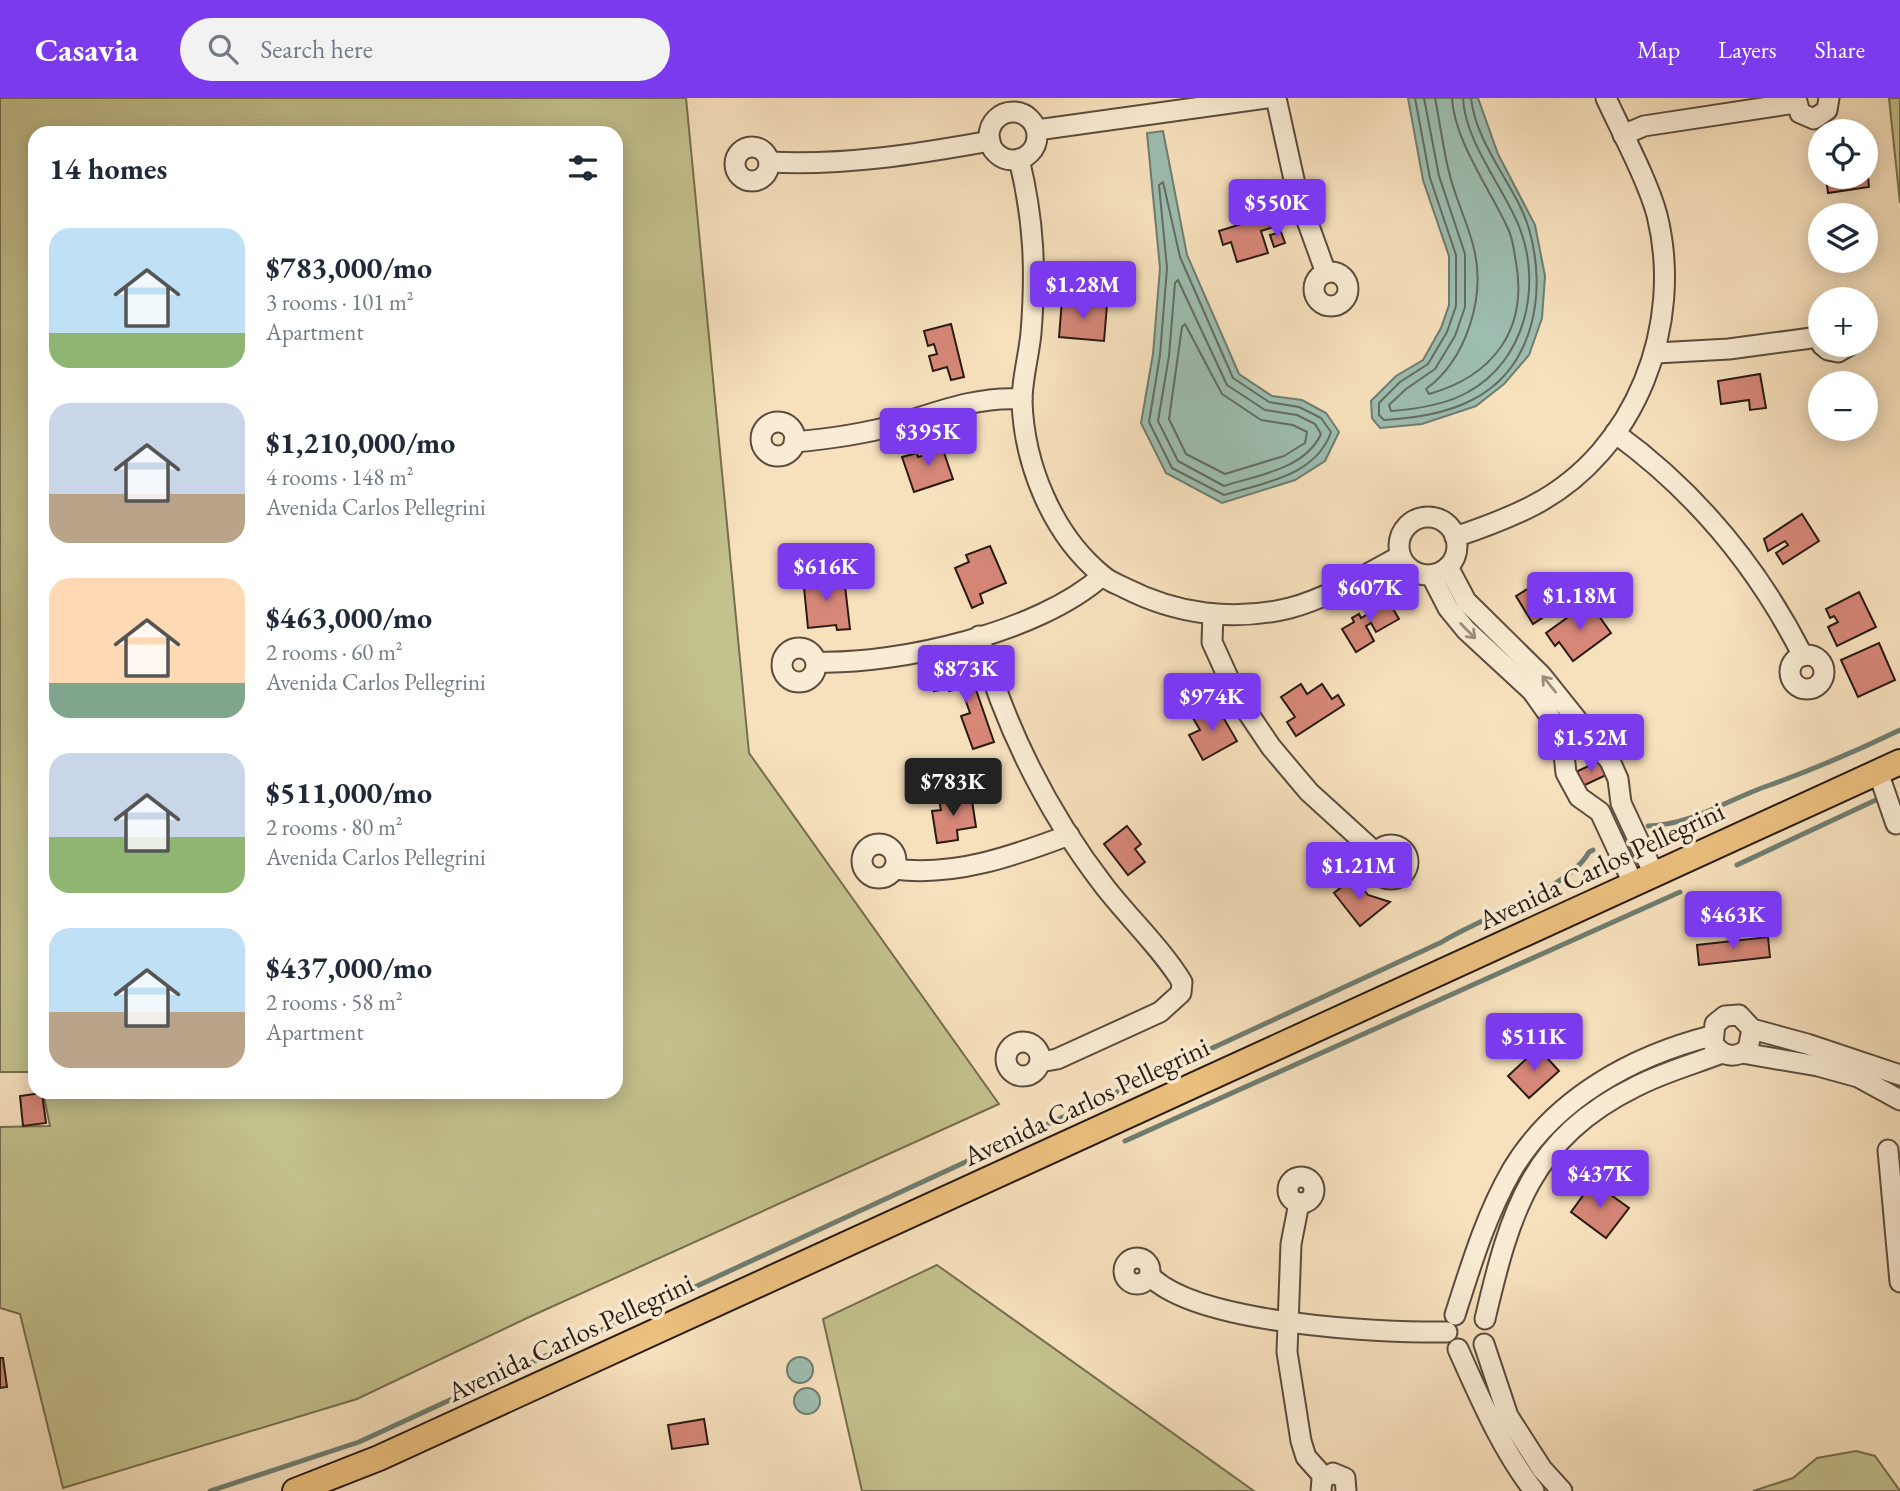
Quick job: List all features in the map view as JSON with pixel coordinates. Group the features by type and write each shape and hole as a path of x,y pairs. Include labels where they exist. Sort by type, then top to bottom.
{"main road":[{"name":"Avenida Carlos Pellegrini","path":"295,1491 379,1458 1889,767"}],"street":[{"path":"1037,130 1266,98"},
{"path":"1276,98 1297,193 1326,273"},
{"path":"1455,537 1536,505 1584,469 1615,433 1643,389 1656,353 1664,299 1665,258 1656,212 1606,98"},
{"path":"1623,135 1644,126 1796,101 1804,116 1814,119 1827,110 1829,98"},
{"path":"1001,106 1028,116 1037,130 1032,151 1019,159 1004,158 990,141 992,124 1001,106"},
{"path":"769,162 794,163 910,155 990,141"},
{"path":"1019,159 1029,200 1035,254 1029,354 1022,399 1028,451 1045,499 1066,535 1102,576 1146,599 1191,613 1241,615 1290,608 1339,588 1400,556"},
{"path":"1656,353 1808,342"},
{"path":"794,442 830,439 893,425 946,408 995,397 1022,399"},
{"path":"1615,433 1670,476 1718,526 1779,608 1803,656"},
{"path":"1440,571 1457,551 1455,537 1448,524 1439,519 1420,517 1404,528 1398,547 1400,556 1413,571 1440,571 1466,601 1541,675 1587,732 1614,770 1643,878"},
{"path":"1440,571 1448,608 1466,630 1532,691 1549,715 1563,745 1566,773 1579,797 1600,812 1643,878"},
{"path":"816,662 850,663 886,658 979,636 1057,607 1083,593 1102,576"},
{"path":"1213,614 1212,642 1236,695 1270,747 1309,792 1376,853"},
{"path":"979,636 992,682 1013,736 1069,835 1104,886 1182,982 1181,993 1160,1012 1056,1059 1040,1062"},
{"path":"1563,745 1587,732"},
{"path":"1889,767 1896,824"},
{"path":"1600,812 1621,803"},
{"path":"894,869 924,873 970,865 1021,853 1069,835"},
{"path":"1722,1053 1712,1036 1715,1024 1725,1016 1739,1015 1752,1029 1900,1074"},
{"path":"1742,1053 1751,1043 1752,1029"},
{"path":"1534,1491 1516,1468 1489,1419 1454,1332 1489,1216 1513,1169 1544,1128 1588,1090 1633,1063 1681,1044 1712,1036"},
{"path":"1454,1332 1472,1351 1484,1344 1489,1332 1485,1319 1504,1238 1525,1191 1549,1152 1584,1117 1637,1086 1722,1053 1742,1053 1818,1066 1858,1077 1900,1100"},
{"path":"1888,1150 1900,1282"},
{"path":"1299,1203 1291,1244 1287,1352 1301,1441 1306,1457 1322,1484 1333,1472 1342,1475 1347,1482 1346,1491"},
{"path":"1150,1276 1162,1289 1209,1305 1288,1323 1409,1333 1454,1332 1474,1311 1485,1319"},
{"path":"1484,1344 1508,1416 1542,1469 1562,1491"}],"shaded area":[{"path":"0,98 686,98 749,753 999,1104 527,1318 357,1399 63,1488 20,1314 0,1308 0,1127 50,1126 44,1099 623,1099 623,126 28,126 28,1072 0,1072"},
{"path":"1889,98 1900,98 1900,203"},
{"path":"937,1265 1254,1491 862,1491 823,1319"},
{"path":"1856,1451 1875,1456 1900,1491 1753,1491 1793,1478 1817,1458"}],"water":[{"path":"1408,98 1478,98 1498,154 1535,225 1545,276 1542,318 1529,355 1504,384 1476,406 1422,424 1380,428 1372,418 1371,401 1396,376 1423,360 1441,328 1449,305 1449,256 1423,180"},
{"path":"1163,131 1187,255 1239,374 1272,396 1302,400 1326,413 1339,432 1325,461 1295,480 1222,503 1166,473 1141,423 1153,354 1160,268 1147,133"},
{"path":"800,1357 809,1361 813,1370 809,1379 800,1383 791,1379 787,1370 791,1361"},
{"path":"807,1388 816,1392 820,1401 816,1410 807,1414 798,1410 794,1401 798,1392"}],"building":[{"path":"1828,189 1855,189 1828,193"},
{"path":"1277,213 1280,225 1261,231 1268,253 1237,262 1231,242 1223,245 1219,231"},
{"path":"1281,232 1285,243 1274,247 1270,235"},
{"path":"1062,300 1107,305 1104,341 1059,337"},
{"path":"951,324 964,377 951,380 947,367 933,371 929,356 937,354 934,344 928,346 924,331"},
{"path":"1760,374 1766,408 1750,410 1749,400 1721,404 1718,381"},
{"path":"940,441 953,479 914,492 902,457 917,453 918,457 931,453 928,444"},
{"path":"1802,514 1819,541 1783,564 1776,553 1788,545 1785,541 1768,551 1764,539"},
{"path":"990,546 1006,583 980,594 983,603 972,608 955,568 969,562 966,555"},
{"path":"833,574 834,587 845,586 850,629 837,630 836,625 808,628 803,577"},
{"path":"1546,578 1562,604 1555,608 1550,600 1539,607 1545,616 1533,624 1516,596"},
{"path":"1859,592 1876,627 1837,646 1828,627 1838,622 1834,616 1830,618 1826,609"},
{"path":"1387,599 1399,619 1376,632 1371,623 1366,626 1374,641 1356,652 1342,629 1354,622 1352,618 1359,614 1361,618 1368,614 1363,606 1373,600 1376,605"},
{"path":"1589,602 1611,633 1573,661 1559,642 1555,646 1546,633"},
{"path":"1879,643 1895,680 1858,697 1841,660"},
{"path":"958,665 961,678 975,687 994,742 973,749 961,716 970,713 963,693 958,689 949,691 946,681 943,682 945,689 934,691 929,672"},
{"path":"1301,684 1307,694 1322,684 1332,699 1338,695 1344,705 1296,736 1287,722 1295,717 1281,697"},
{"path":"1216,705 1237,741 1203,760 1189,735 1200,730 1193,718"},
{"path":"1612,755 1619,769 1570,792 1563,778"},
{"path":"971,794 976,827 957,830 958,840 937,843 932,811 941,810 939,799"},
{"path":"1127,826 1141,844 1135,849 1145,862 1128,875 1104,844"},
{"path":"1354,877 1368,895 1390,902 1360,926 1334,893"},
{"path":"1768,937 1770,957 1699,965 1697,945"},
{"path":"1538,1048 1559,1071 1529,1098 1508,1076"},
{"path":"28,1095 28,1099 43,1099 46,1123 23,1126 20,1096"},
{"path":"1593,1182 1629,1208 1606,1238 1571,1212"},
{"path":"0,1358 3,1358 7,1387 0,1388"},
{"path":"704,1419 708,1444 672,1449 668,1425"}],"waterway":[{"path":"1648,826 1696,816 1900,730"},
{"path":"1737,865 1878,799"},
{"path":"210,1491 359,1442 1442,942 1544,890 1578,866 1593,850"},
{"path":"1125,1141 1680,892"}]}
